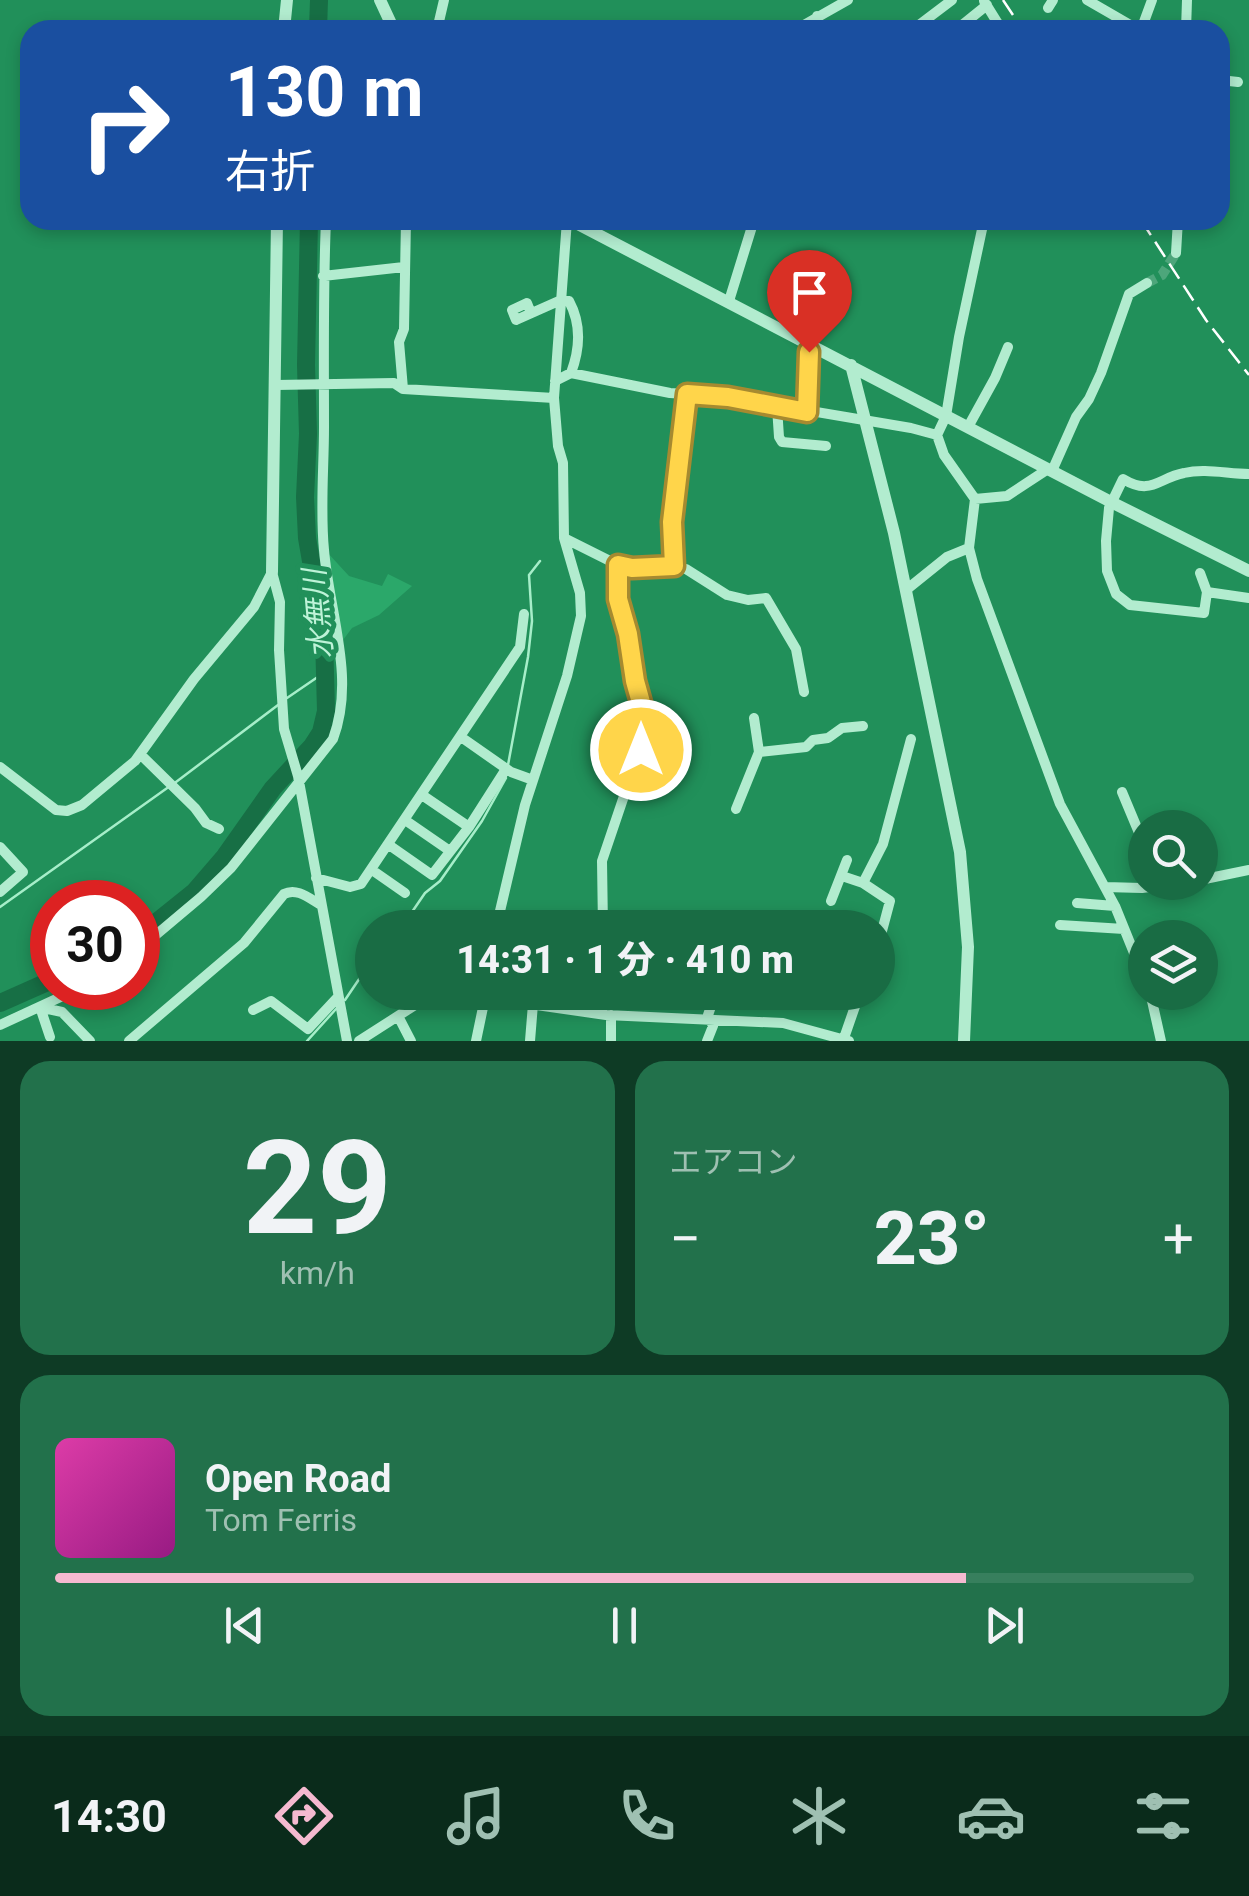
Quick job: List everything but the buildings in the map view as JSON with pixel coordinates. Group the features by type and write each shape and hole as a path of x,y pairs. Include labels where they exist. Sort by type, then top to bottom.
{"street":[{"path":"811,20 848,0"},
{"path":"1087,0 1122,20"},
{"path":"923,20 948,1"},
{"path":"966,20 985,2"},
{"path":"817,16 819,20"},
{"path":"1230,81 1238,82"},
{"path":"278,230 284,385 272,572 280,602 284,730 299,780 347,1041"},
{"path":"160,931 231,868 333,739 341,705 342,664 324,549 326,230"},
{"path":"403,389 399,342 404,329 406,230"},
{"path":"500,910 525,804 567,676 581,616 580,593 564,538 563,463 554,398 567,230"},
{"path":"588,230 1249,571"},
{"path":"729,301 751,230"},
{"path":"982,230 946,416 937,435 944,455 975,498 969,548 977,579 1060,804 1105,886 1128,939"},
{"path":"1176,254 1177,230"},
{"path":"324,276 404,266"},
{"path":"975,498 1008,496 1050,470 1101,373 1129,294 1147,283"},
{"path":"532,313 561,300 569,301 578,324 577,356 571,374"},
{"path":"807,412 809,352 814,345"},
{"path":"968,427 1008,347"},
{"path":"851,364 894,533 960,852 968,947 964,1041"},
{"path":"556,381 571,374 670,393 728,397 937,435"},
{"path":"284,385 394,384 403,389 554,398"},
{"path":"674,566 672,522 687,394"},
{"path":"777,407 782,442 826,446"},
{"path":"1200,574 1207,592 1204,613 1139,606 1116,594 1106,560 1109,508 1123,479 1132,485 1151,487 1183,473 1249,474"},
{"path":"564,538 618,565 674,566 727,595 748,600 766,598 796,649 804,692"},
{"path":"906,590 947,557 969,548"},
{"path":"603,910 602,861 644,736 642,706 618,599 618,565"},
{"path":"0,766 56,810 82,806 135,761 194,679 254,607 272,572"},
{"path":"1207,592 1249,598"},
{"path":"316,878 350,887 361,884 520,647 524,614"},
{"path":"736,809 759,752 754,718"},
{"path":"759,752 806,747 842,728 863,726"},
{"path":"460,737 506,769 533,780"},
{"path":"863,883 883,844 911,739"},
{"path":"140,754 206,823 219,829"},
{"path":"389,844 432,874 469,827 506,769"},
{"path":"1122,792 1130,810"},
{"path":"422,795 469,827"},
{"path":"405,820 450,851"},
{"path":"0,847 23,872 0,892"},
{"path":"830,901 848,860"},
{"path":"372,870 404,893"},
{"path":"1218,876 1249,870"},
{"path":"842,876 863,883 890,901 888,910"},
{"path":"1105,886 1128,887"},
{"path":"129,1041 244,943 284,894 296,892 320,905"},
{"path":"1077,903 1115,906"},
{"path":"1060,926 1124,929"},
{"path":"254,1010 271,1001 308,1029 338,997"},
{"path":"0,1025 32,1010"},
{"path":"39,1010 50,1037"},
{"path":"52,1010 62,1012 90,1041"},
{"path":"359,1041 408,1010"},
{"path":"476,1041 483,1010"},
{"path":"530,1041 533,1010"},
{"path":"573,1010 783,1023 846,1041 855,1010"},
{"path":"606,1010 610,1041"},
{"path":"706,1041 712,1026 710,1010"},
{"path":"1154,1010 1160,1041"},
{"path":"398,1016 411,1041"}],"green space":[{"path":"326,551 349,576 382,586 388,574 412,586 379,615 352,628 343,640"}],"waterway":[{"name":"水無川","path":"318,20 319,0"},
{"name":"水無川","path":"160,919 194,892 225,856 273,788 312,746 321,732 326,711 324,636 307,538 305,497 309,230"},
{"path":"508,765 532,621 529,575 540,561"},
{"path":"287,698 325,672"},
{"path":"176,782 278,705"},
{"path":"413,910 440,881 506,778"},
{"path":"0,907 170,786"},
{"path":"345,1000 355,985"},
{"name":"水無川","path":"0,1003 30,990"},
{"path":"307,1041 336,1009"}],"tunnel":[{"path":"1147,283 1162,275 1176,253"}],"railway":[{"path":"1003,0 1016,20"},
{"path":"1148,230 1206,320 1249,375"}],"route":[{"path":"641,750 642,706 618,599 618,565 674,566 672,522 687,394 728,397 807,412 809,352"}]}
